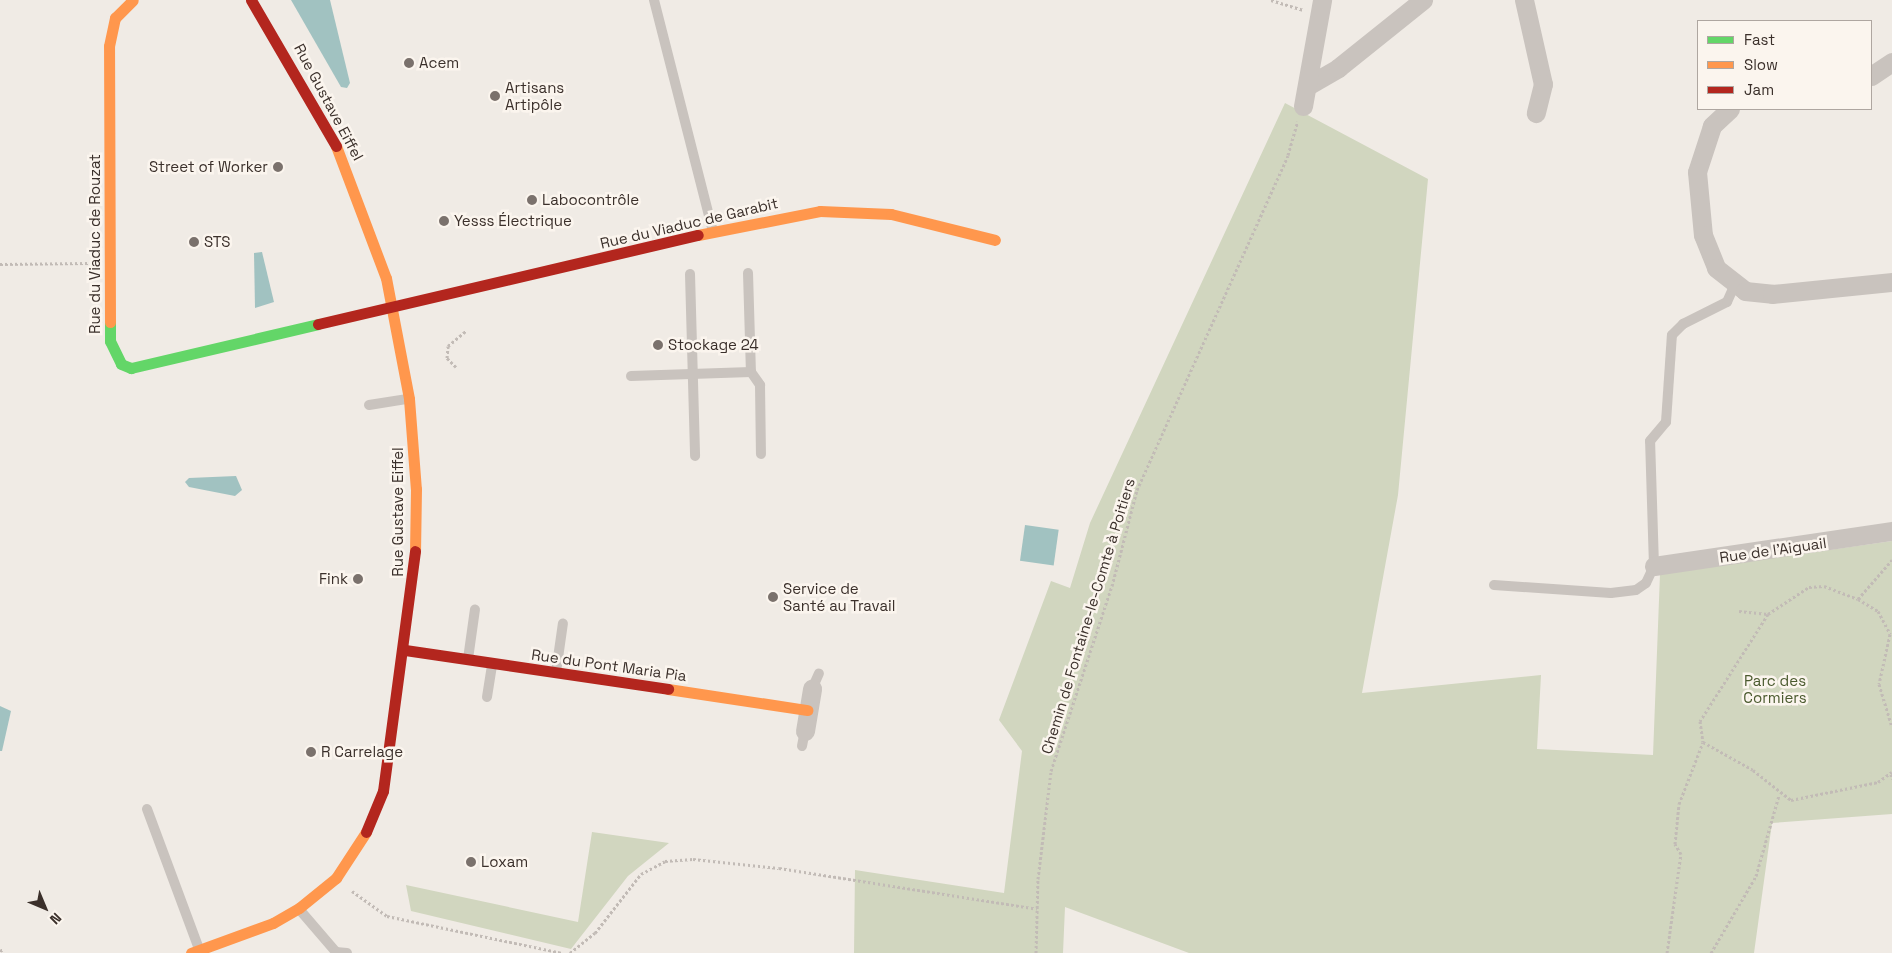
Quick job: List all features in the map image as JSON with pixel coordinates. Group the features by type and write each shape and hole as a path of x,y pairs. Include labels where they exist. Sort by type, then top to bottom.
{"street":[{"name":"Rue du Viaduc de Rouzat","path":"133,0 115,18 110,38 110,341 121,364 131,368 393,309"},
{"name":"Rue Gustave Eiffel","path":"195,952 272,923 298,908 336,878 362,843 379,808 405,650 416,535 409,399 393,309 370,226 335,141 251,0"},
{"path":"1309,85 1423,0"},
{"path":"1524,0 1543,84 1536,114"},
{"path":"1303,106 1309,85 1321,8"},
{"path":"1872,75 1892,62"},
{"path":"1729,110 1712,126 1697,172 1702,235 1709,255 1735,284 1745,291 1772,294 1892,282"},
{"name":"Rue du Viaduc de Garabit","path":"393,309 780,216 858,211 922,220 994,240"},
{"name":"Rue de l’Aiguail","path":"1654,566 1892,531"},
{"name":"Rue du Pont Maria Pia","path":"405,650 807,710"},
{"path":"803,738 807,710 815,681"}],"lane":[{"path":"654,0 713,232"},
{"path":"748,273 750,372 760,386 761,454"},
{"path":"690,274 695,456"},
{"path":"1494,585 1623,592 1646,583 1654,566 1650,441 1666,422 1672,335 1683,324 1727,302 1735,284"},
{"path":"631,376 750,372"},
{"path":"369,405 409,399"},
{"path":"468,660 475,609"},
{"path":"556,673 563,622"},
{"path":"487,697 492,663"},
{"path":"147,809 195,952"},
{"path":"298,908 336,952 347,953"}],"path":[{"path":"1271,0 1321,8"},
{"name":"Chemin de Fontaine-le-Comte à Poitiers","path":"1036,953 1037,909 1052,771 1112,586 1137,490 1288,155 1303,106"},
{"path":"0,264 109,263"},
{"path":"456,367 448,358 448,346 466,331"},
{"path":"1858,599 1892,560"},
{"path":"1667,953 1681,854 1675,844 1679,804 1704,742 1700,721 1768,614 1809,587 1824,586 1858,599 1878,611 1890,634 1879,684 1892,727"},
{"path":"1739,611 1768,614"},
{"path":"1704,742 1753,770 1780,795 1800,801 1878,782 1891,773 1892,779"},
{"path":"1712,953 1756,876 1780,795"},
{"path":"570,953 595,933 641,874 665,861 693,859 779,868 1037,909"},
{"path":"336,878 387,916 562,953"}],"green space":[{"name":"Parc des Cormiers","path":"1285,103 1428,179 1398,495 1362,693 1541,675 1537,749 1653,755 1660,574 1892,541 1892,814 1772,823 1754,953 1189,953 1065,907 1063,953 854,953 855,870 1004,893 1022,751 999,720 1051,581 1070,588 1090,523"},
{"path":"592,832 669,843 628,876 571,949 411,911 406,885 578,922"}],"water":[{"path":"291,0 330,0 350,83 347,88 341,87"},
{"path":"262,252 274,302 255,308 254,253"},
{"path":"236,476 242,490 235,496 189,487 185,482 189,478"},
{"path":"1025,525 1059,530 1054,565 1020,561"},
{"path":"0,706 11,711 2,751 0,751"}],"traffic: fast":[{"path":"110,322 110,341 121,364 131,368 318,324"}],"traffic: slow":[{"path":"110,322 109,46 115,18 133,0"},
{"path":"336,146 386,278 409,399 416,489 415,551"},
{"path":"698,235 820,211 891,214 995,240"},
{"path":"668,689 807,710"},
{"path":"191,953 273,923 299,908 336,878 366,832"}],"traffic: jam":[{"path":"251,0 336,146"},
{"path":"318,324 698,235"},
{"path":"366,832 383,791 415,551"},
{"path":"405,650 668,689"}],"place":[{"name":"Acem","path":"409,63"},
{"name":"Artisans Artipôle","path":"495,96"},
{"name":"Street of Worker","path":"278,167"},
{"name":"Labocontrôle","path":"532,200"},
{"name":"Yesss Électrique","path":"444,221"},
{"name":"STS","path":"194,242"},
{"name":"Stockage 24","path":"658,345"},
{"name":"Fink","path":"358,579"},
{"name":"Service de Santé au Travail","path":"773,597"},
{"name":"R Carrelage","path":"311,752"},
{"name":"Loxam","path":"471,862"}]}
